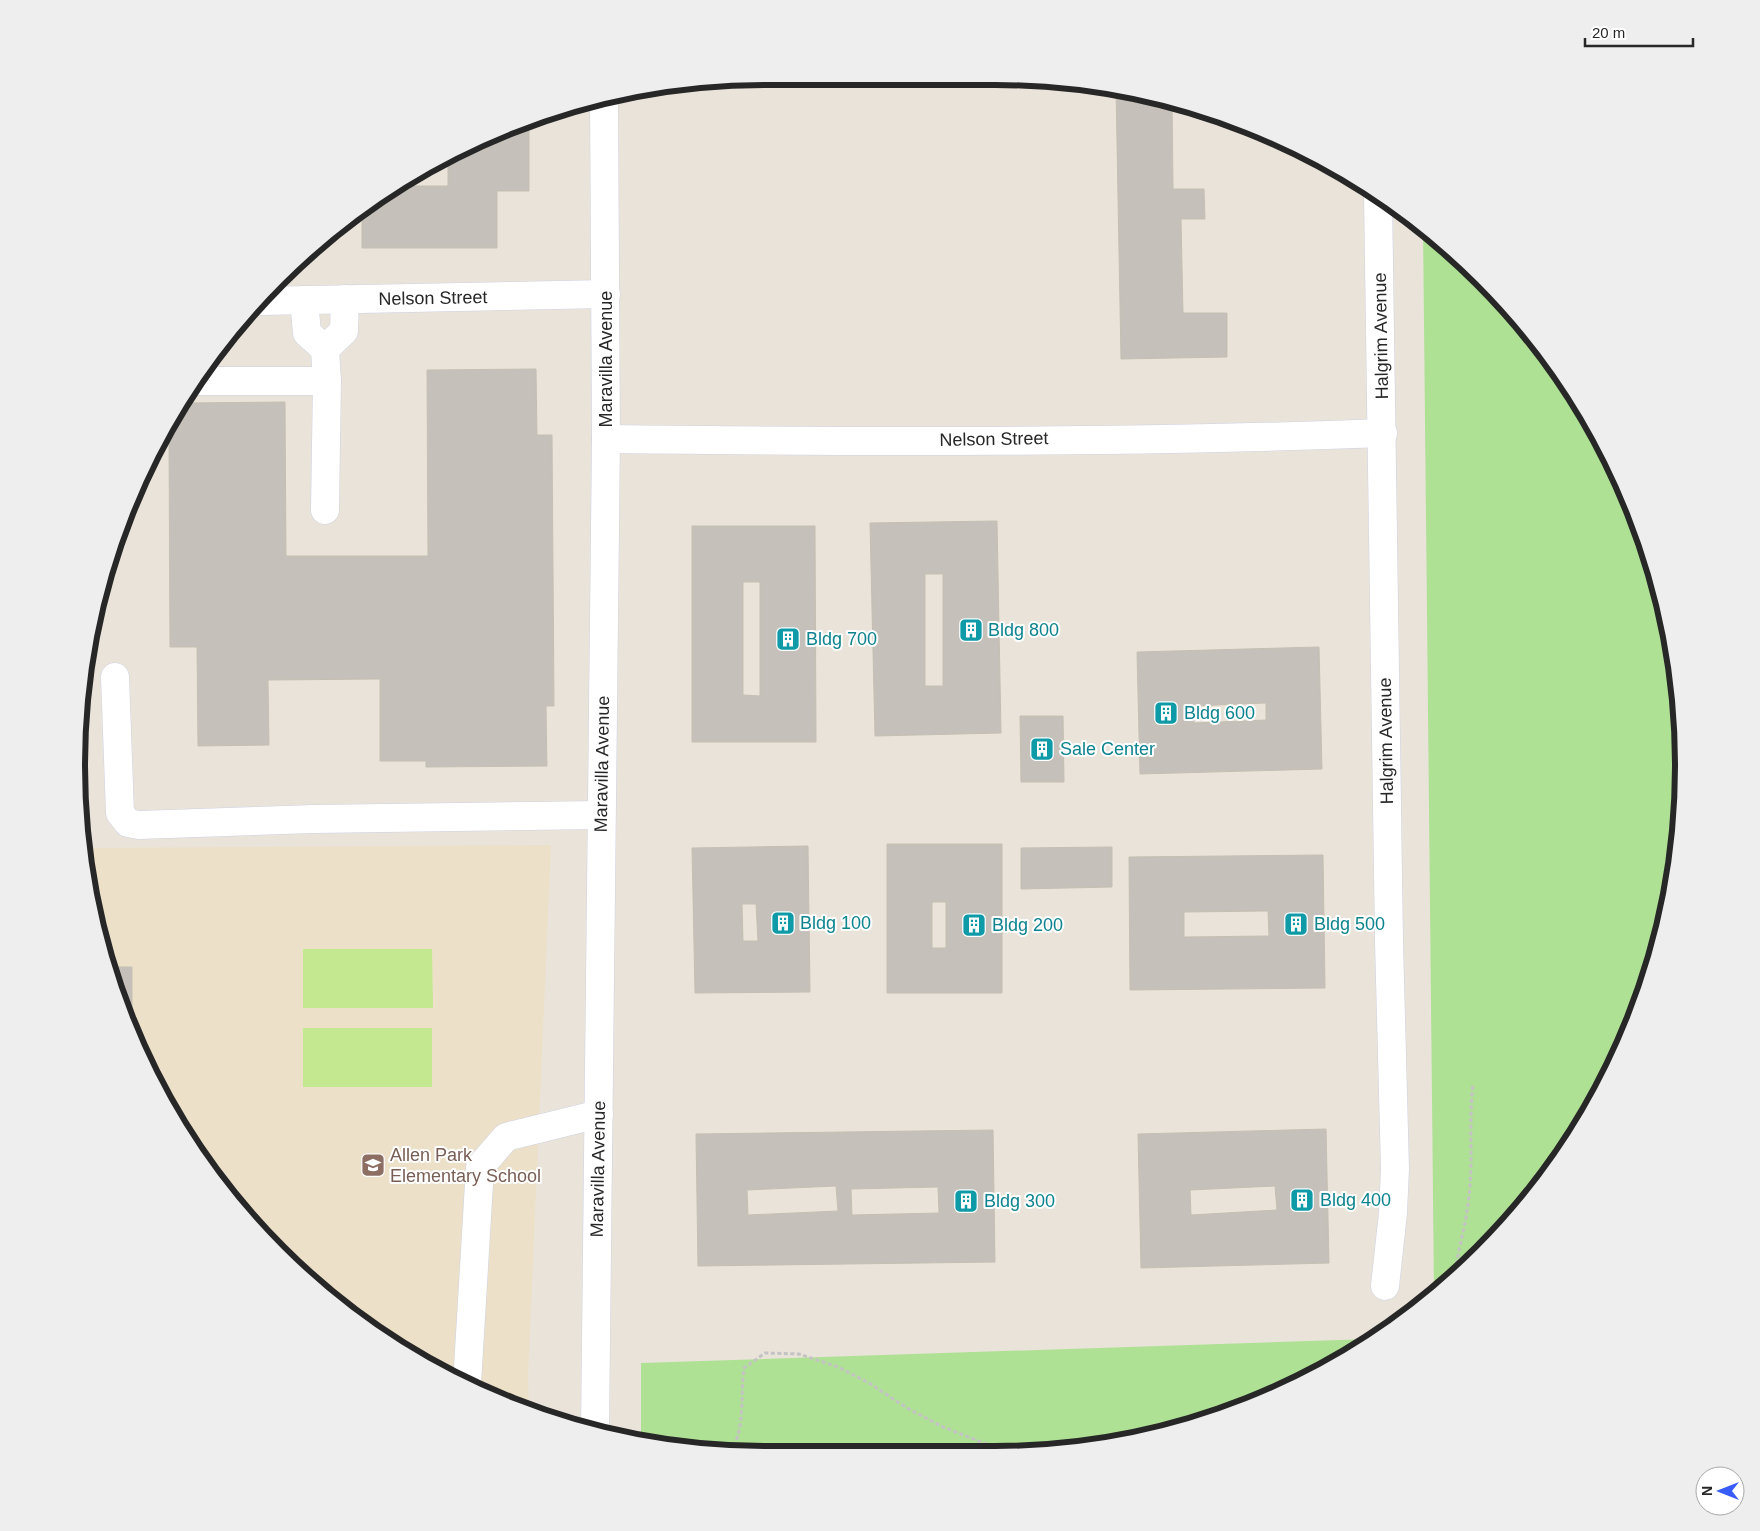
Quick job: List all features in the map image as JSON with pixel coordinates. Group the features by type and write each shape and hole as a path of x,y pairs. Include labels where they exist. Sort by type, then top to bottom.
{"street":[{"name":"Maravilla Avenue","path":"595,1424 606,440 604,105"},
{"name":"Halgrim Avenue","path":"1378,204 1394,1169 1393,1212 1385,1286"},
{"name":"Nelson Street","path":"269,301 606,294"},
{"path":"325,349 344,331 345,299"},
{"path":"304,300 307,333 325,349 328,381 324,510"},
{"path":"204,381 328,381"},
{"name":"Nelson Street","path":"606,440 812,441 1278,437 1383,432"},
{"path":"114,677 120,813 128,823 139,825 313,818 601,815"},
{"path":"467,1377 480,1167 506,1137 598,1114"}],"path":[{"path":"1456,1265 1468,1204 1470,1110 1473,1084"},
{"path":"736,1445 741,1423 741,1388 744,1368 765,1353 799,1354 838,1367 943,1427 992,1446"}],"shaded area":[{"name":"Allen Park Elementary School","path":"551,845 528,1378 529,1403 465,1376 425,1355 351,1305 284,1247 226,1180 176,1106 137,1026 108,942 98,898 90,848"}],"green space":[{"path":"1423,238 1476,284 1534,351 1584,425 1605,465 1639,547 1652,589 1669,677 1674,721 1675,766 1674,810 1669,854 1652,942 1639,984 1605,1066 1584,1106 1534,1180 1476,1247 1434,1284"},
{"path":"303,949 432,949 433,1008 303,1008"},
{"path":"303,1028 432,1028 432,1087 303,1087"},
{"path":"1360,1339 1295,1376 1213,1410 1171,1423 1127,1433 1039,1445 721,1445 641,1434 641,1363"}],"building":[{"path":"1116,96 1172,108 1173,189 1204,189 1205,219 1181,219 1183,313 1227,313 1227,357 1121,359"},
{"path":"529,128 529,191 497,191 497,248 362,248 362,218 387,200 409,186 448,186 448,164"},
{"path":"536,369 537,435 552,435 554,706 546,706 547,766 426,767 426,761 380,761 380,679 268,680 269,745 198,746 197,647 170,647 169,438 176,425 190,403 285,402 286,556 428,556 427,370"},
{"name":"Bldg 800","path":"997,521 1001,733 875,736 870,523","holes":["925,574 943,574 943,686 925,686"]},
{"name":"Bldg 700","path":"692,526 815,526 816,742 692,742","holes":["743,582 760,582 760,696 743,695"]},
{"name":"Bldg 600","path":"1319,647 1322,769 1140,774 1137,652","holes":["1266,703 1266,720 1194,723 1193,706"]},
{"name":"Sale Center","path":"1020,716 1063,716 1064,782 1021,782"},
{"name":"Bldg 200","path":"887,844 1002,844 1002,993 887,993","holes":["932,902 946,902 946,948 932,948"]},
{"name":"Bldg 100","path":"808,846 810,992 695,993 692,848","holes":["742,904 756,904 758,941 743,941"]},
{"path":"1112,847 1112,887 1021,889 1021,848"},
{"name":"Bldg 500","path":"1323,855 1325,988 1130,990 1129,857","holes":["1268,911 1269,936 1184,937 1184,912"]},
{"path":"116,967 132,967 132,1013"},
{"name":"Bldg 400","path":"1326,1129 1329,1263 1141,1268 1138,1134","holes":["1275,1186 1277,1210 1191,1215 1190,1190"]},
{"name":"Bldg 300","path":"993,1130 995,1262 698,1266 696,1134","holes":["836,1186 838,1211 748,1215 747,1190","938,1187 939,1213 852,1215 851,1189"]}],"place":[{"name":"Bldg 800","path":"971,630"},
{"name":"Bldg 700","path":"788,639"},
{"name":"Bldg 600","path":"1166,713"},
{"name":"Sale Center","path":"1042,749"},
{"name":"Bldg 100","path":"783,923"},
{"name":"Bldg 500","path":"1296,924"},
{"name":"Bldg 200","path":"974,925"},
{"name":"Allen Park Elementary School","path":"373,1165"},
{"name":"Bldg 400","path":"1302,1200"},
{"name":"Bldg 300","path":"966,1201"}]}
